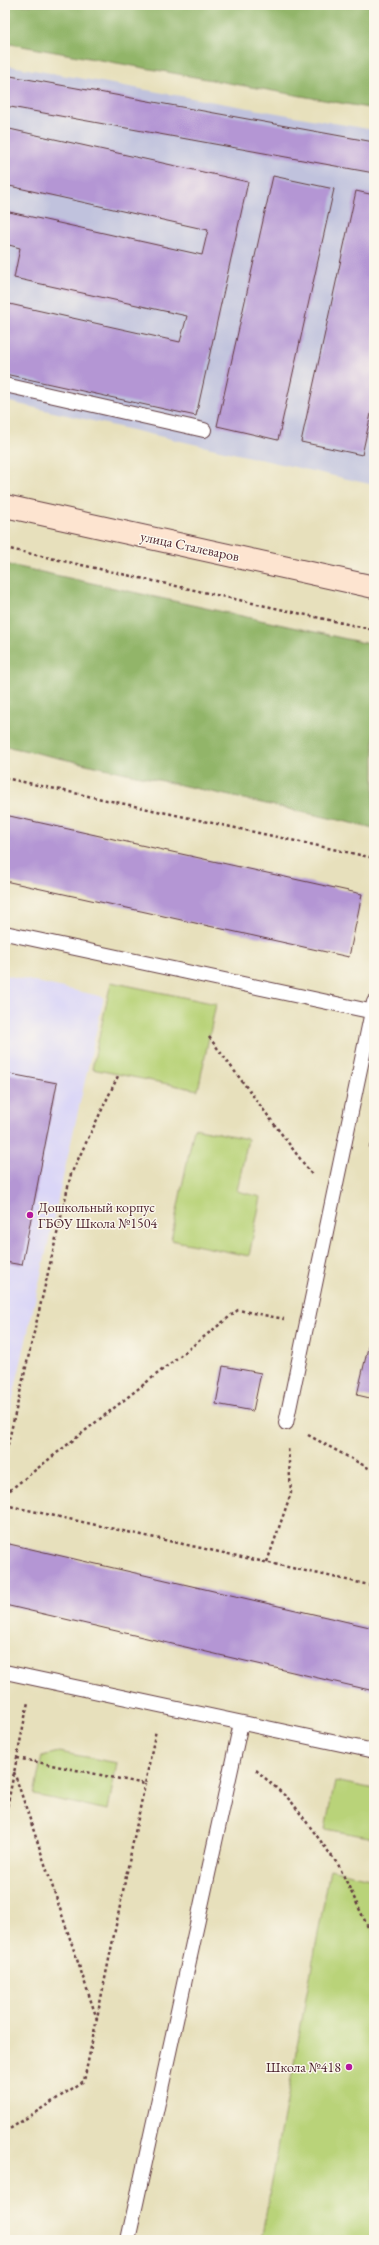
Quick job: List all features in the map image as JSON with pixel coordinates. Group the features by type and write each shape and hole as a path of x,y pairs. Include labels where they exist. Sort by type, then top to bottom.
{"main road":[{"name":"улица Сталеваров","path":"5,506 374,587"}],"lane":[{"path":"5,385 204,430"},
{"path":"5,933 373,1009 286,1423"},
{"path":"5,1672 374,1751"},
{"path":"128,2240 241,1723"}],"path":[{"path":"5,548 374,630"},
{"path":"5,778 374,858"},
{"path":"209,1037 332,1201"},
{"path":"5,1456 71,1174 119,1074"},
{"path":"5,1494 238,1310 307,1324"},
{"path":"286,1423 374,1471"},
{"path":"266,1562 291,1493 286,1423"},
{"path":"5,1505 374,1586"},
{"path":"5,1818 33,1678"},
{"path":"5,2132 84,2081 161,1706"},
{"path":"234,1752 296,1807 339,1866 374,1940"},
{"path":"17,1758 145,1784"},
{"path":"14,1772 97,2020"}],"shaded area":[{"path":"5,65 374,130 374,485 5,401"},
{"name":"Дошкольный корпус ГБОУ Школа №1504","path":"5,975 104,997 5,1433"}],"green space":[{"path":"5,5 374,5 374,109 5,43"},
{"path":"5,564 374,645 374,828 5,746"},
{"path":"111,982 216,1004 198,1090 92,1069"},
{"path":"194,1128 248,1139 237,1191 261,1197 249,1256 171,1240"},
{"path":"59,1752 117,1763 108,1810 34,1795 42,1756"},
{"path":"335,1781 374,1789 374,1838 325,1829"},
{"path":"330,1869 374,1879 374,2240 261,2240"}],"building":[{"path":"5,75 374,142 374,173 5,106"},
{"path":"5,128 248,182 196,416 5,374 5,303 180,342 187,316 14,278 20,248 9,245 5,263 5,211 202,255 208,230 5,185"},
{"path":"273,176 334,189 278,440 217,426"},
{"path":"356,191 374,195 374,400 362,455 301,442"},
{"path":"5,815 362,894 349,957 5,881"},
{"path":"5,1073 57,1083 22,1265 5,1262"},
{"path":"374,1322 374,1399 357,1395"},
{"path":"223,1366 261,1373 253,1411 216,1404"},
{"path":"5,1543 374,1628 374,1691 5,1605"}],"place":[{"name":"Дошкольный корпус ГБОУ Школа №1504","path":"30,1215"},
{"name":"Школа №418","path":"349,2067"}]}
